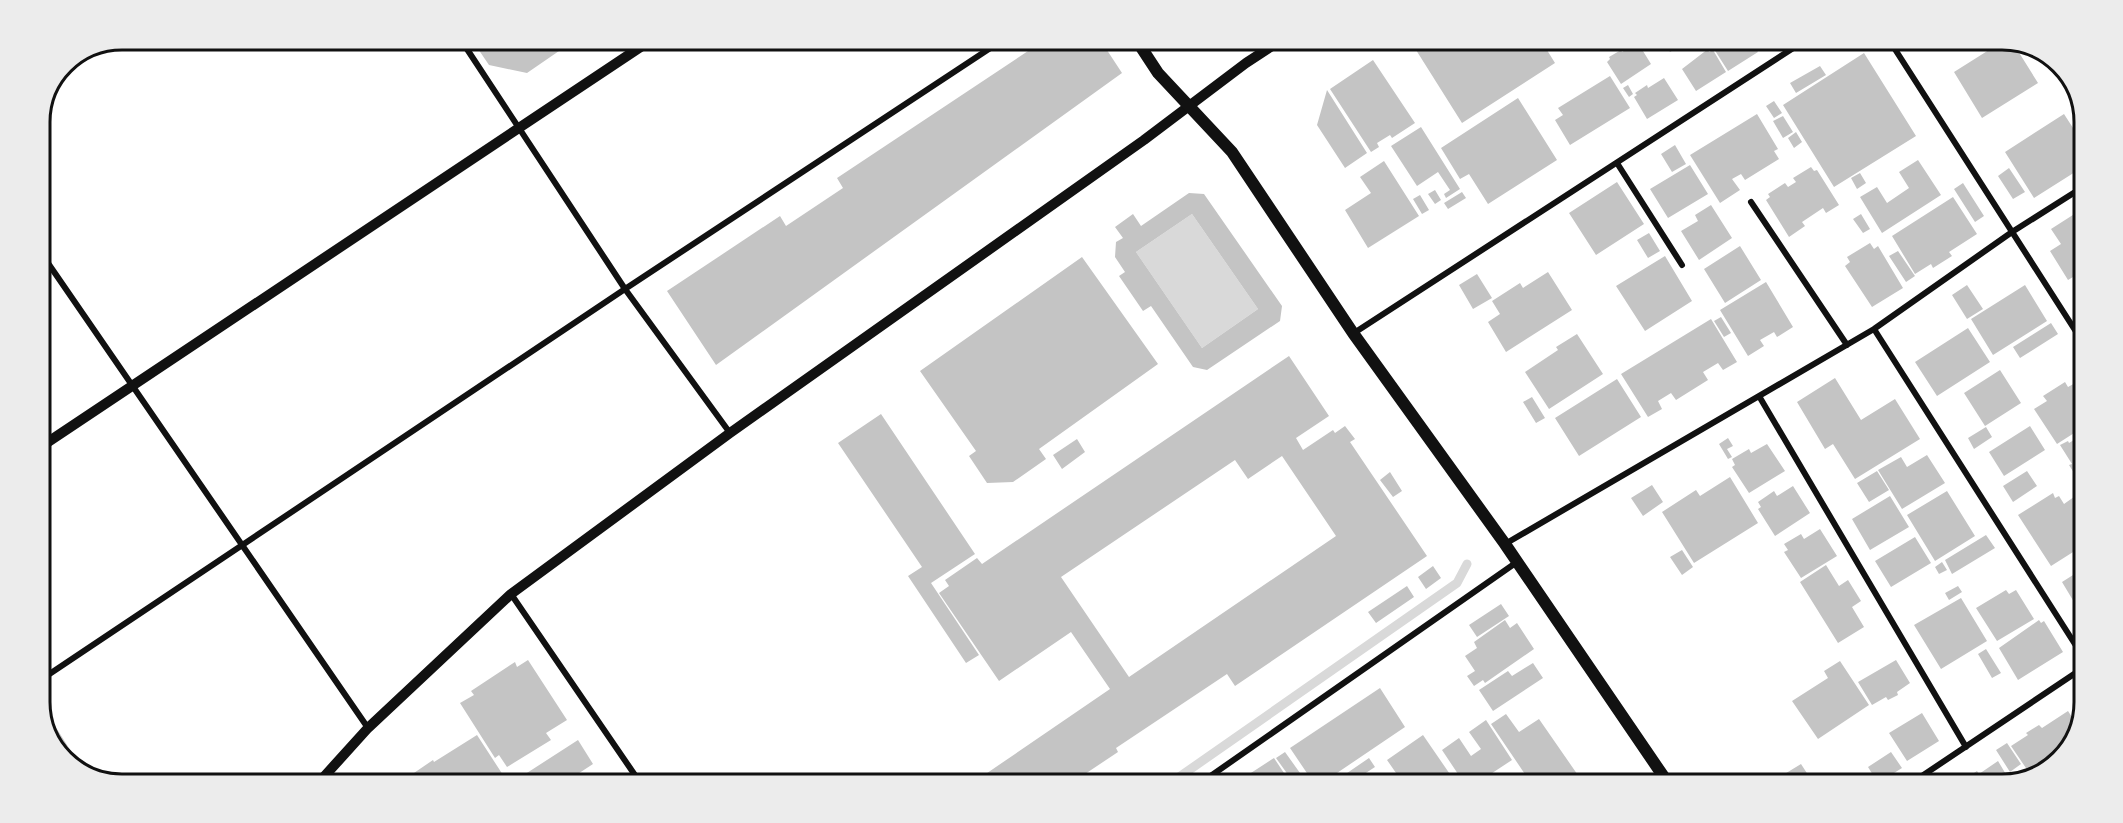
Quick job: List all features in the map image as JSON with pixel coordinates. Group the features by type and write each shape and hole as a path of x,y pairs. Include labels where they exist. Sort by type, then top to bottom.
{"main road":[{"path":"1143,50 1158,73 1232,152 1353,333 1517,562 1662,774"}],"street":[{"path":"468,50 625,289 730,433"},
{"path":"50,441 636,50"},
{"path":"50,674 987,50"},
{"path":"326,774 368,728 511,594 730,433 1144,140 1266,50"},
{"path":"1353,333 1790,50"},
{"path":"1895,50 2073,328"},
{"path":"1617,163 1682,265"},
{"path":"1504,544 1874,329 2012,232 2073,193"},
{"path":"1751,202 1847,345"},
{"path":"50,266 368,728"},
{"path":"1874,329 2074,642"},
{"path":"1759,396 1966,747"},
{"path":"1213,774 1517,562"},
{"path":"511,594 634,774"},
{"path":"1925,774 2074,674"}],"shaded area":[{"path":"1192,214 1258,309 1202,348 1136,252"}],"building":[{"path":"479,50 560,50 527,73 489,65"},
{"path":"1029,50 1107,50 1122,73 716,365 667,291 780,216 786,226 843,188 837,178"},
{"path":"1416,50 1547,50 1555,63 1462,123"},
{"path":"1621,50 1622,52 1642,50 1651,64 1621,84 1607,62 1609,57"},
{"path":"1707,50 1709,52 1713,50 1726,72 1696,91 1682,69"},
{"path":"1715,50 1757,50 1758,52 1728,71"},
{"path":"1989,50 2011,50 2018,52 2038,83 1982,118 1954,72"},
{"path":"1864,53 1916,136 1834,187 1783,105"},
{"path":"1373,60 1415,123 1392,138 1390,135 1377,143 1379,147 1371,152 1330,89"},
{"path":"1820,66 1826,75 1796,93 1790,83"},
{"path":"1610,76 1630,108 1570,145 1555,120 1563,115 1558,108"},
{"path":"1664,78 1678,100 1647,119 1634,97 1637,95 1635,93"},
{"path":"1628,85 1633,94 1629,97 1623,88"},
{"path":"1327,90 1367,153 1345,168 1317,125"},
{"path":"1518,98 1557,160 1488,204 1469,174 1460,179 1441,148"},
{"path":"1774,101 1782,113 1774,118 1766,106"},
{"path":"1757,114 1778,149 1774,151 1779,159 1745,180 1741,174 1732,179 1740,190 1720,203 1690,155"},
{"path":"2064,114 2073,128 2073,173 2034,198 2005,152"},
{"path":"1783,116 1793,132 1783,138 1773,121"},
{"path":"1421,127 1460,189 1446,198 1444,194 1450,190 1438,172 1417,186 1391,146"},
{"path":"1796,132 1802,142 1794,148 1788,138"},
{"path":"1675,145 1686,164 1672,172 1661,154"},
{"path":"1918,160 1941,195 1882,233 1860,197 1877,187 1887,203 1909,188 1899,172"},
{"path":"1384,161 1419,216 1368,248 1345,210 1371,193 1360,177"},
{"path":"1690,165 1708,194 1668,218 1650,189"},
{"path":"1811,167 1814,171 1817,170 1839,205 1826,213 1823,208 1802,222 1805,226 1789,237 1766,200 1770,197 1768,194 1785,183 1788,187 1796,182 1793,178"},
{"path":"2009,168 2025,192 2013,199 1998,176"},
{"path":"1860,173 1866,183 1857,189 1851,178"},
{"path":"1617,182 1644,224 1596,255 1569,213"},
{"path":"1963,183 1984,216 1975,222 1954,189"},
{"path":"1435,190 1441,200 1435,204 1428,194"},
{"path":"1462,192 1466,198 1448,209 1444,203"},
{"path":"1189,193 1204,194 1282,306 1280,321 1207,370 1193,367 1151,306 1143,311 1119,276 1125,272 1115,257 1116,242 1123,238 1115,227 1133,214 1141,226","holes":["1192,214 1258,309 1202,348 1136,252"]},
{"path":"1420,195 1429,210 1422,214 1413,199"},
{"path":"1953,197 1977,234 1949,252 1952,256 1933,268 1931,264 1915,274 1892,236"},
{"path":"1711,205 1732,238 1699,260 1681,231 1698,221 1695,215"},
{"path":"1861,214 1870,229 1863,233 1853,219"},
{"path":"2073,215 2073,277 2068,280 2050,251 2061,244 2051,229"},
{"path":"1649,233 1660,251 1648,258 1637,240"},
{"path":"1870,243 1874,249 1878,246 1903,288 1872,307 1845,266 1850,262 1847,257"},
{"path":"1740,246 1761,280 1725,303 1704,269"},
{"path":"1898,251 1915,276 1906,282 1889,256"},
{"path":"1665,256 1692,301 1645,331 1616,286"},
{"path":"1082,257 1158,364 1039,449 1046,459 1013,482 987,483 969,456 976,451 920,371"},
{"path":"1548,272 1572,310 1506,352 1488,322 1500,314 1492,301 1520,283 1523,288"},
{"path":"1477,274 1492,298 1473,309 1459,285"},
{"path":"1766,282 1793,327 1777,337 1774,332 1760,340 1764,346 1748,356 1720,310"},
{"path":"1967,285 1983,309 1967,319 1952,295"},
{"path":"2025,285 2047,321 1993,355 1971,319"},
{"path":"1721,317 1731,333 1724,337 1714,321"},
{"path":"1711,319 1737,362 1723,370 1718,363 1703,372 1708,380 1676,400 1671,393 1658,401 1662,409 1648,417 1621,374"},
{"path":"2051,323 2058,334 2020,358 2013,347"},
{"path":"1968,328 1990,362 1937,396 1915,362"},
{"path":"1577,334 1603,374 1549,409 1525,372 1558,350 1556,347"},
{"path":"1289,356 1329,416 1296,438 1303,450 1333,430 1335,433 1345,426 1355,439 1350,442 1427,556 1235,686 1227,674 1116,748 1118,752 1085,774 986,774 1110,689 1071,632 999,681 939,593 949,586 945,580 977,558 982,564","holes":["1282,456 1336,536 1129,677 1061,577 1235,460 1248,479"]},
{"path":"2000,370 2021,403 1985,426 1964,393"},
{"path":"1835,378 1861,420 1895,399 1920,439 1855,479 1833,444 1825,449 1797,402"},
{"path":"1617,379 1641,417 1579,456 1555,418"},
{"path":"2065,382 2068,387 2073,384 2074,433 2057,444 2034,409 2047,401 2043,396"},
{"path":"1532,397 1545,418 1536,423 1523,402"},
{"path":"881,414 975,554 931,583 979,655 966,663 908,576 922,567 838,443"},
{"path":"2030,426 2045,450 2004,476 1989,452"},
{"path":"1986,427 1992,437 1974,449 1968,438"},
{"path":"1728,438 1733,446 1727,449 1732,457 1728,459 1719,444"},
{"path":"1077,439 1085,452 1062,469 1053,455"},
{"path":"2074,440 2074,472 2069,465 2072,464 2060,445 2068,441 2069,443"},
{"path":"1767,444 1785,471 1749,493 1732,467 1735,465 1732,459 1749,449 1751,453"},
{"path":"1927,455 1945,483 1902,509 1878,470 1901,457 1907,467"},
{"path":"1877,471 1889,490 1869,502 1857,483"},
{"path":"2027,471 2037,486 2013,502 2003,486"},
{"path":"1390,472 1402,491 1393,497 1380,480"},
{"path":"1730,477 1758,523 1694,563 1662,512 1696,490 1700,496"},
{"path":"1652,485 1663,502 1643,516 1631,498"},
{"path":"1793,486 1810,513 1775,536 1758,509 1761,507 1758,502 1774,491 1777,496"},
{"path":"1947,491 1975,536 1935,561 1907,515"},
{"path":"2053,493 2055,498 2059,496 2064,504 2074,497 2074,552 2051,566 2018,515"},
{"path":"1890,496 1909,527 1870,550 1852,519"},
{"path":"1820,529 1837,556 1801,578 1784,552 1788,550 1784,544 1801,534 1804,539"},
{"path":"1986,535 1995,548 1952,574 1945,560"},
{"path":"1915,537 1931,563 1891,587 1875,561"},
{"path":"1682,550 1693,567 1682,575 1670,557"},
{"path":"1942,562 1947,570 1939,574 1935,567"},
{"path":"1826,565 1839,586 1848,580 1861,601 1852,607 1864,627 1838,643 1800,582"},
{"path":"1433,566 1441,578 1426,589 1418,577"},
{"path":"2074,575 2074,602 2062,582"},
{"path":"1407,586 1414,597 1376,623 1368,612"},
{"path":"1958,586 1962,592 1949,600 1945,593"},
{"path":"2006,590 2009,594 2016,590 2034,619 1997,641 1976,608"},
{"path":"1961,598 1987,641 1941,669 1914,625"},
{"path":"1501,604 1509,616 1477,637 1469,625"},
{"path":"1505,620 1510,628 1517,623 1534,649 1485,683 1483,680 1474,686 1467,676 1475,671 1465,656 1477,648 1474,642"},
{"path":"2039,620 2041,623 2044,621 2063,652 2018,680 1999,648"},
{"path":"1986,649 2001,673 1992,678 1978,654"},
{"path":"528,660 567,720 546,733 551,740 507,767 499,755 495,758 460,703 474,695 471,691 515,662 517,667"},
{"path":"1896,660 1910,683 1897,692 1898,695 1888,700 1886,697 1872,705 1858,682"},
{"path":"1840,661 1869,705 1818,739 1792,701 1828,678 1824,671"},
{"path":"1533,663 1543,678 1493,711 1479,690 1508,671 1512,676"},
{"path":"1380,688 1405,727 1338,774 1308,774 1290,748"},
{"path":"2068,711 2072,717 2059,745 2049,756 2027,769 2011,746 2039,725 2042,728"},
{"path":"1922,713 1939,741 1907,761 1889,733"},
{"path":"1506,714 1519,732 1539,719 1577,774 1525,774 1491,724"},
{"path":"1486,720 1512,760 1491,774 1458,774 1442,750 1459,738 1471,756 1481,749 1469,732"},
{"path":"53,723 72,753 64,745"},
{"path":"477,735 502,774 412,774 433,760 434,762"},
{"path":"1423,735 1450,774 1397,774 1387,760"},
{"path":"578,740 593,764 578,774 525,774"},
{"path":"2007,743 2021,764 2010,772 1996,750"},
{"path":"1285,752 1300,773 1287,774 1276,758"},
{"path":"1891,752 1902,768 1892,774 1872,774 1868,767"},
{"path":"1274,758 1285,774 1249,774"},
{"path":"1369,758 1375,767 1364,774 1346,774"},
{"path":"1998,761 2006,774 2001,774 1979,774"},
{"path":"1801,764 1808,774 1785,774"}],"waterway":[{"path":"1183,774 1457,583 1467,564"}]}
